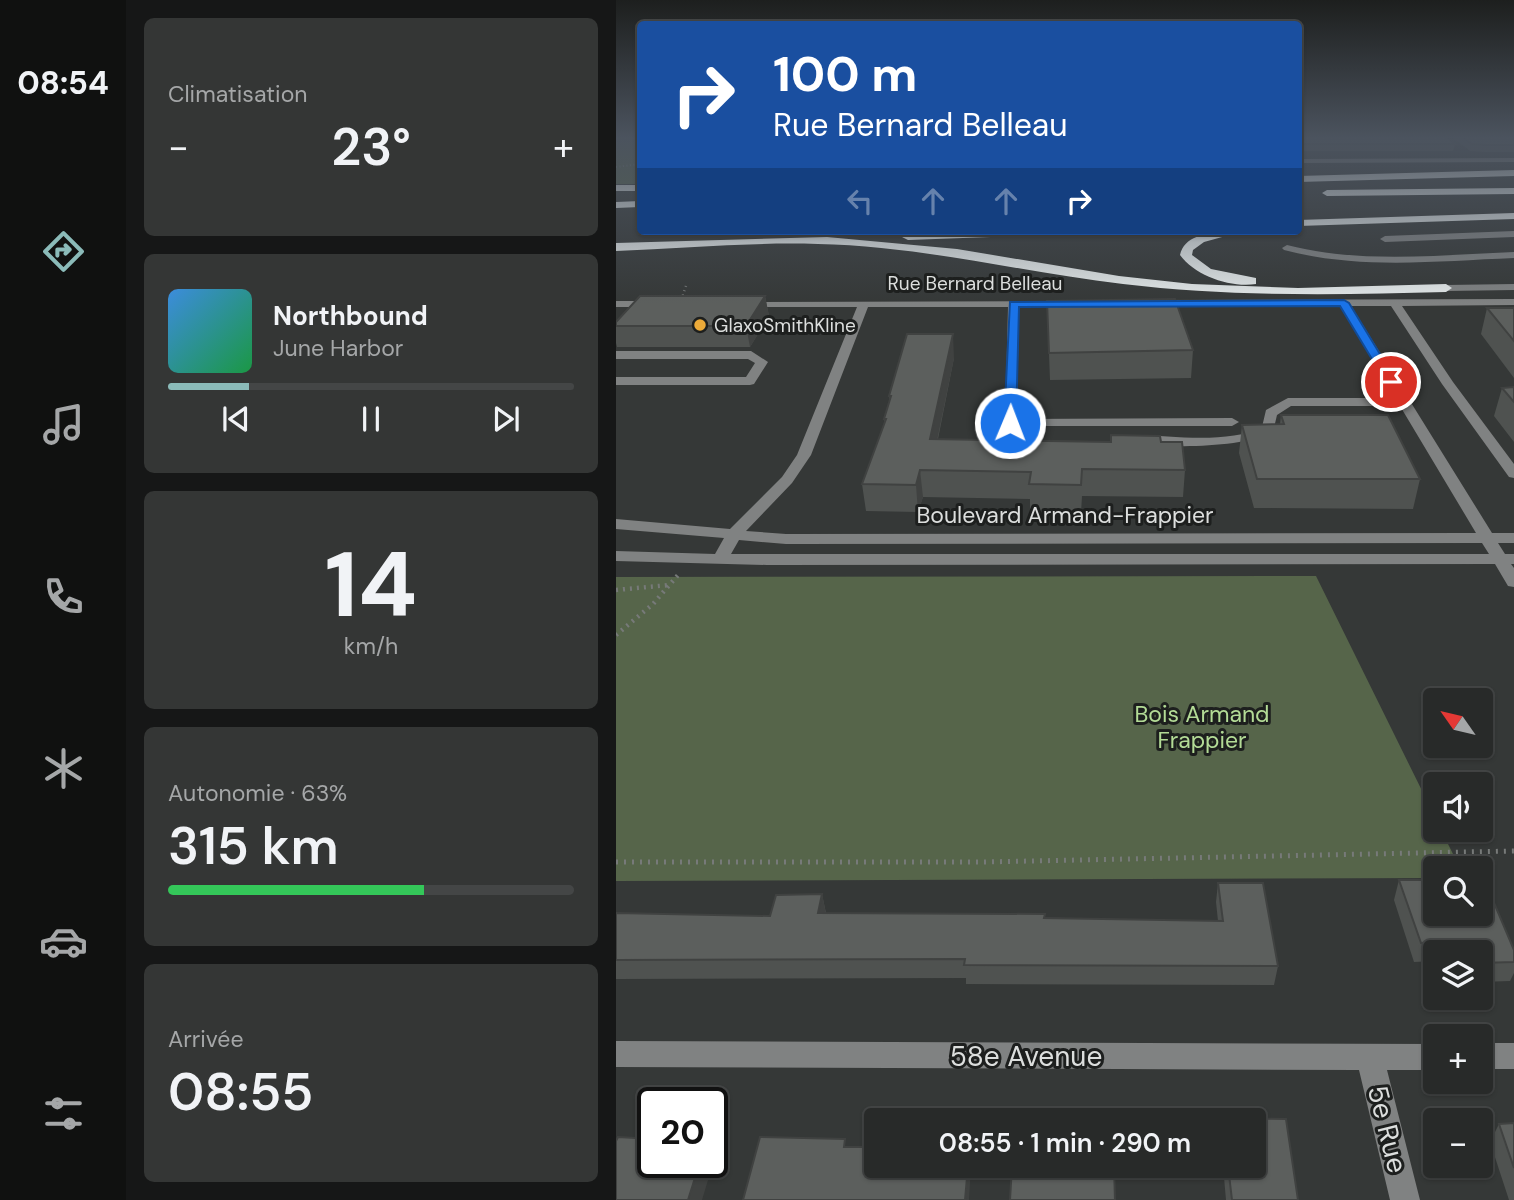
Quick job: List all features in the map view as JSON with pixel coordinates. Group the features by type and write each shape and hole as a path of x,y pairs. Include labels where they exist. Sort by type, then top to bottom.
{"highway":[{"path":"616,205 637,204"},
{"path":"1309,210 1514,206"},
{"path":"1302,225 1514,216"},
{"path":"616,247 959,235"},
{"path":"1222,235 1197,241 1187,249 1187,258 1209,272 1255,281 1446,288"},
{"path":"815,240 957,253 1119,281 1192,288 1298,292 1446,288"}],"street":[{"path":"1385,239 1514,234"},
{"path":"1450,236 1467,256"},
{"path":"1287,248 1313,257 1347,259 1432,260 1514,255"},
{"path":"1446,288 1514,287"},
{"name":"Rue Bernard Belleau","path":"733,304 764,299 820,304 1079,304"},
{"path":"620,309 633,304 676,302"},
{"path":"1394,302 1448,384 1514,474"},
{"path":"1142,303 1514,302"},
{"path":"1344,303 1489,539 1507,559 1514,582"},
{"path":"720,559 734,534 787,480 804,455 864,304"},
{"path":"1014,304 1010,423 1232,422"},
{"path":"616,355 751,355 762,362 750,381 616,381"},
{"path":"1138,439 1228,440 1259,435 1268,429 1271,413 1288,402 1404,402"},
{"name":"Boulevard Armand-Frappier","path":"616,524 786,539 1514,538"},
{"name":"Boulevard Armand-Frappier","path":"616,556 720,559 1507,559"},
{"name":"58e Avenue","path":"616,1054 1423,1057"},
{"path":"1493,1056 1514,1056"},
{"name":"5e Rue","path":"1370,1058 1405,1200"}],"path":[{"path":"676,302 689,298 683,295 686,286"},
{"path":"616,635 653,604 686,565"},
{"path":"616,590 670,584"},
{"path":"616,863 970,862 1514,852"}],"green space":[{"name":"Bois Armand Frappier","path":"1316,576 1423,793 1423,842 1447,842 1454,856 1423,856 1423,878 616,881 616,577"}],"building":[{"path":"640,296 765,296 746,326 616,326 616,322"},
{"path":"1175,299 1193,350 1049,353 1047,301"},
{"path":"1487,308 1514,308 1514,341"},
{"path":"907,334 953,334 930,439 1111,442 1111,435 1160,436 1161,442 1182,442 1185,470 1082,469 1081,485 1029,484 1031,472 920,470 916,485 862,484 886,419 889,396"},
{"path":"1514,387 1514,402 1502,388"},
{"path":"1281,415 1388,415 1420,479 1257,479 1242,425 1284,424"},
{"path":"1399,880 1423,880 1423,926 1493,926 1493,900 1514,950 1514,962 1493,963 1493,940 1423,940 1421,943"},
{"path":"1218,883 1263,883 1278,966 964,965 965,959 616,960 616,913 770,916 776,895 822,894 818,913 1045,914 1044,918 1223,921"},
{"path":"1266,1119 1286,1119 1298,1200 1232,1200 1229,1178 1266,1178"},
{"path":"1514,1123 1514,1168 1499,1124"},
{"path":"618,1137 637,1138 637,1178 695,1178 688,1200 616,1200"},
{"path":"760,1137 845,1139 844,1147 864,1147 864,1178 967,1178 965,1200 743,1200"},
{"path":"1011,1178 1114,1178 1115,1200 1010,1200"}],"place":[{"name":"GlaxoSmithKline","path":"700,325"}],"route":[{"path":"1010,423 1014,304 1344,303 1391,382"}]}
